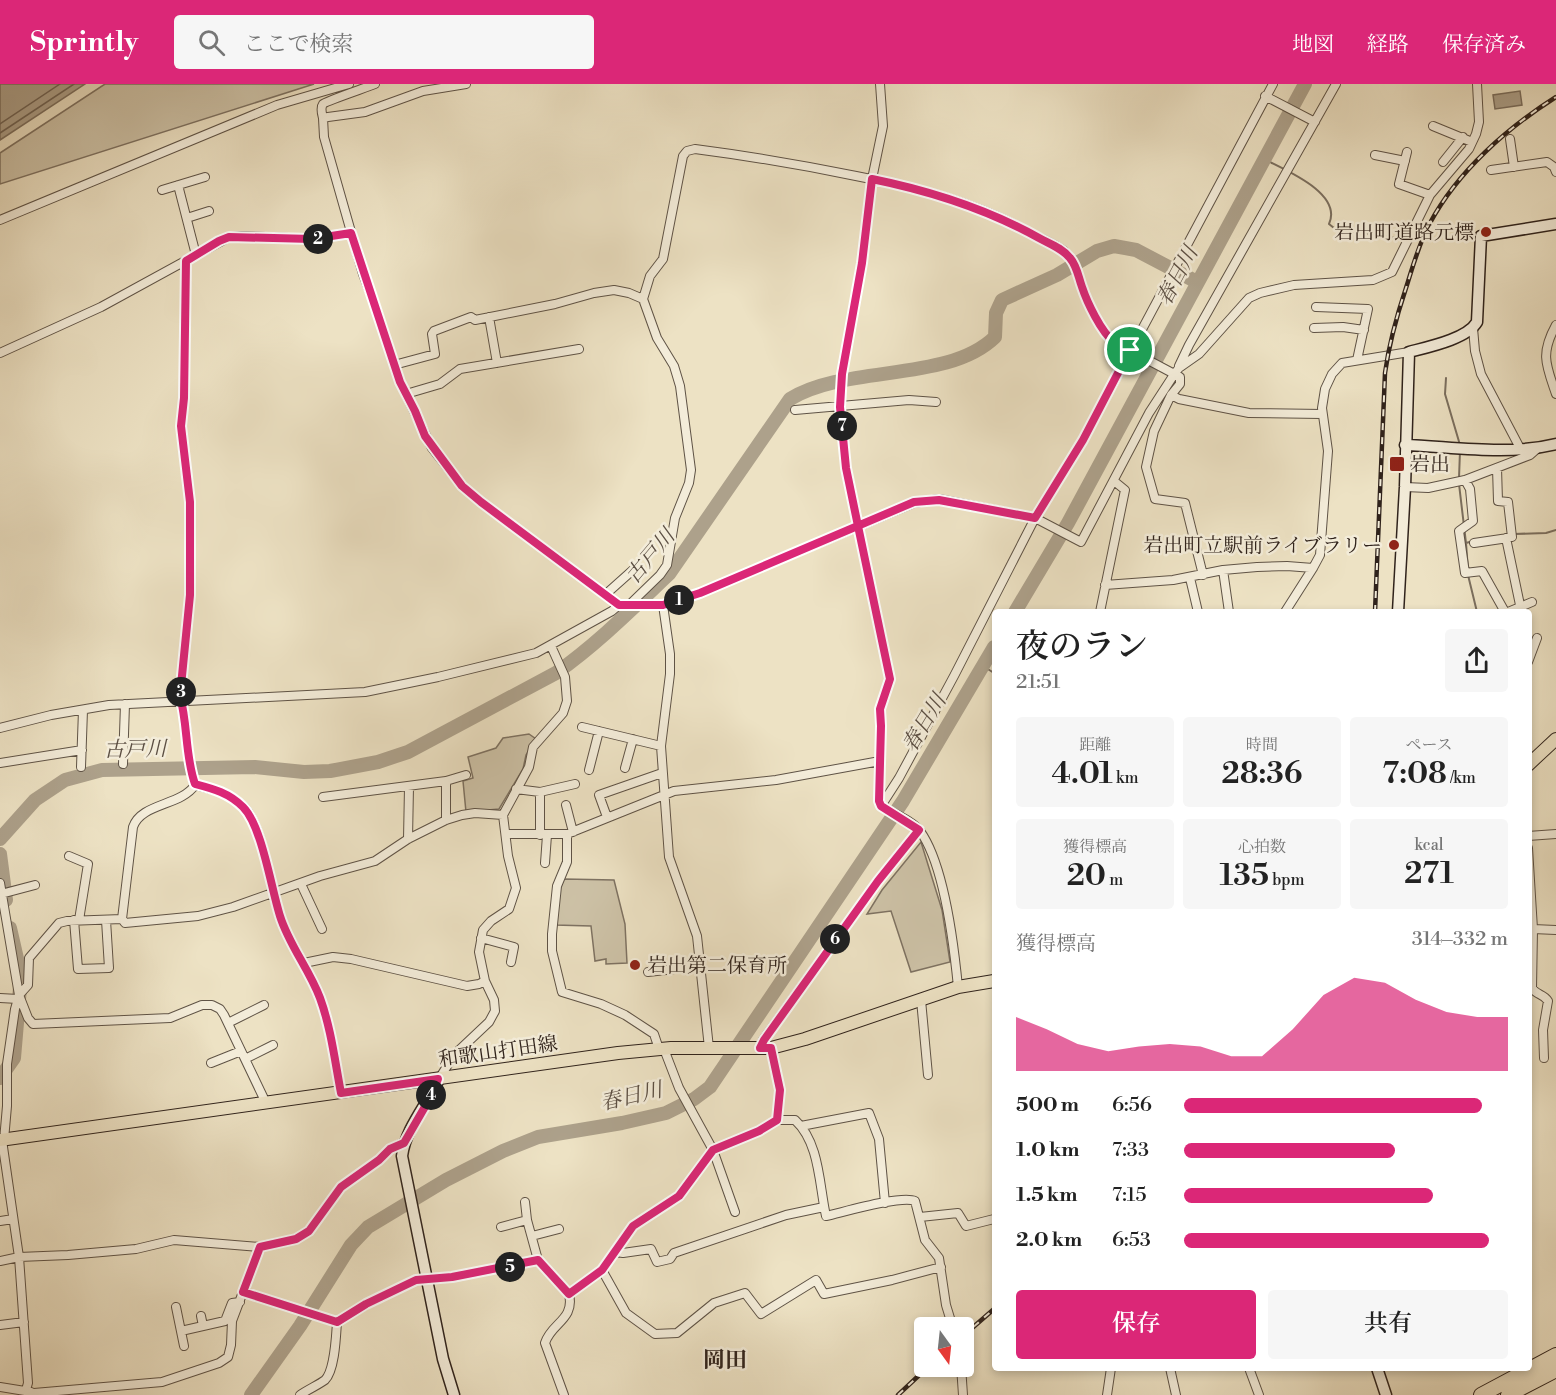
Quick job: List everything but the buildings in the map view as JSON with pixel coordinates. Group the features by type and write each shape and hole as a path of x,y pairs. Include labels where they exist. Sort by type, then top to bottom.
{"highway":[{"path":"1532,1368 1556,1355"},
{"path":"1508,1395 1556,1370"},
{"path":"1481,1395 1526,1371"}],"main road":[{"path":"1398,609 1409,352 1445,342 1473,328 1477,322 1481,236 1556,224"},
{"path":"1405,445 1521,450 1556,444"},
{"path":"1532,761 1556,739"},
{"name":"和歌山打田線","path":"2,1140 618,1053 662,1049 762,1048 805,1040 958,987 992,981"},
{"path":"438,1079 430,1098 404,1143 402,1156 443,1359 454,1395"},
{"path":"1378,1371 1386,1395"}],"street":[{"path":"0,220 277,105 349,84"},
{"path":"375,84 328,100 323,104 321,111 324,137 351,233 394,365 428,442 462,486 481,502 623,605 663,605 700,593 914,502 939,500 1035,518 1081,542 1149,413 1336,84"},
{"path":"323,118 365,112 423,91 466,84"},
{"path":"880,84 884,126 872,179 862,263 842,374 840,407 846,468 890,679 880,709 879,801 884,808 916,828 930,851 943,887 958,987"},
{"path":"884,808 1035,518 1133,352 1273,84"},
{"path":"1174,371 1198,354 1249,298 1260,292 1294,285 1373,280 1392,272 1430,195 1472,142 1479,122 1477,84"},
{"path":"1265,96 1315,123"},
{"path":"1433,126 1472,142"},
{"path":"1443,162 1463,137"},
{"path":"1510,139 1514,167"},
{"path":"0,728 51,715 125,704 365,692 506,662 551,646 623,605 660,575 667,565 675,518 692,470 680,386 674,366 657,338 643,299 650,276 663,259 683,156 687,151 695,149 748,156 909,187 1012,222 1063,250 1078,272 1082,287 1106,334 1114,342 1174,371 1180,377 1180,384 1171,395 1154,431 1146,467 1155,499 1185,503 1203,575"},
{"path":"1407,152 1399,184 1430,195"},
{"path":"1375,155 1405,161"},
{"path":"1491,170 1546,162 1554,167 1556,172"},
{"path":"162,190 205,177"},
{"path":"178,185 196,255"},
{"path":"187,218 209,211"},
{"path":"0,353 101,307 229,237 312,239 351,233"},
{"path":"186,261 184,398 181,426 190,502 191,554 190,595 181,688 191,773 195,784"},
{"path":"394,365 435,354 432,334 434,331 471,317 475,320 614,290 643,299"},
{"path":"1316,307 1368,309 1357,360"},
{"path":"489,317 497,363"},
{"path":"1556,325 1545,352 1546,364 1556,394"},
{"path":"1314,328 1343,327 1364,330"},
{"path":"1473,328 1475,351 1481,374 1521,450"},
{"path":"406,394 440,384 460,369 579,349"},
{"path":"1287,609 1320,555 1328,450 1322,414 1325,389 1338,364 1409,352"},
{"path":"1171,395 1179,399 1250,413 1322,414"},
{"path":"795,410 909,400 936,402"},
{"path":"1405,487 1428,488 1465,480 1530,455 1538,448"},
{"path":"1497,468 1498,501 1508,502 1520,605"},
{"path":"1465,480 1470,489 1473,521 1459,531 1465,573 1482,571 1505,609"},
{"path":"1101,609 1125,490 1114,481"},
{"path":"1474,543 1511,537"},
{"path":"1105,585 1190,578 1223,570 1287,566 1313,568"},
{"path":"606,594 634,569"},
{"path":"1223,570 1229,609"},
{"path":"1190,578 1197,609"},
{"path":"1513,609 1532,602"},
{"path":"663,605 670,654 670,674 661,746 669,857 697,936 714,1048"},
{"path":"1532,651 1537,638"},
{"path":"438,1079 454,1055 489,1022 495,1011 494,1000 485,981 479,952 483,930 491,921 509,909 515,894 516,888 508,856 503,815 529,767 533,747 563,713 567,701 565,677 551,646"},
{"path":"123,764 125,704"},
{"path":"81,767 83,710"},
{"path":"582,727 661,746"},
{"path":"589,770 599,731"},
{"path":"625,768 633,739"},
{"path":"0,764 82,750"},
{"path":"506,834 570,833 664,794 702,787 776,780 880,761"},
{"path":"607,818 598,795 662,772"},
{"path":"322,797 446,782 466,775"},
{"path":"446,782 446,820"},
{"path":"195,784 225,792 244,808 255,823 273,894 289,938 304,963 325,1012 341,1093"},
{"path":"122,919 133,827 136,819 142,813 179,797 192,789 195,784"},
{"path":"516,789 540,792 575,784"},
{"path":"408,839 409,787"},
{"path":"540,792 545,863"},
{"path":"566,805 570,833 567,862 557,886 552,934 552,951 562,992 601,1004 625,1015 654,1034 713,1150 735,1212"},
{"path":"32,1393 28,1383 20,1257 2,1140 7,1064 18,997 28,985 29,958 59,923 76,920 122,919 125,923 198,916 273,894 320,876 375,861 408,839 446,820 475,813 503,815"},
{"path":"777,1120 780,1090 762,1048 764,1040 916,828"},
{"path":"1532,836 1556,834"},
{"path":"69,856 88,864 76,920 78,969 109,968 106,920"},
{"path":"0,883 18,997 33,1024 170,1018 202,1005 212,1005 220,1009 228,1023 266,1103"},
{"path":"301,884 322,929"},
{"path":"2,894 35,885"},
{"path":"1532,913 1532,988 1534,992 1548,1001 1543,1030 1544,1058"},
{"path":"1533,929 1556,930"},
{"path":"482,938 514,947 511,962"},
{"path":"304,963 333,957 467,986 485,981"},
{"path":"648,972 701,966"},
{"path":"0,998 18,997"},
{"path":"921,1000 928,1075"},
{"path":"228,1023 264,1005"},
{"path":"245,1059 273,1045"},
{"path":"212,1063 241,1051"},
{"path":"801,1126 869,1113 879,1139 885,1203"},
{"path":"569,1294 602,1270 616,1252 624,1235 633,1226 679,1196 713,1150 759,1131 777,1120 795,1120 809,1138 826,1216 909,1199 915,1202 925,1240 939,1258 950,1317"},
{"path":"0,1261 20,1257 68,1256 136,1249 174,1240 260,1247 296,1239 309,1231 341,1187 379,1160 390,1149 404,1143"},
{"path":"525,1203 527,1220 538,1260 569,1294 567,1315 547,1336 545,1343 564,1395"},
{"path":"616,1252 651,1249 657,1262 670,1259 674,1253 786,1215 824,1207"},
{"path":"920,1217 958,1213 966,1226 992,1220"},
{"path":"0,1221 13,1220"},
{"path":"501,1227 527,1220"},
{"path":"532,1236 559,1229"},
{"path":"0,1387 32,1393 162,1382 219,1363 228,1357 232,1321 260,1247"},
{"path":"243,1292 337,1322 366,1304 416,1280 452,1277 538,1260"},
{"path":"602,1270 626,1313 655,1334 676,1334 714,1304 735,1295 745,1293 761,1314 816,1280 820,1283 824,1294 941,1267"},
{"path":"181,1331 225,1321 232,1303 240,1302"},
{"path":"176,1307 184,1346"},
{"path":"201,1316 203,1326"},
{"path":"0,1325 24,1322"},
{"path":"300,1395 324,1381 329,1374 337,1322"},
{"path":"1107,1395 1111,1371"},
{"path":"1171,1371 1176,1395"},
{"path":"1250,1371 1259,1395"},
{"path":"962,1377 963,1395"}],"shaded area":[{"path":"105,84 314,84 0,184 0,153"},
{"path":"529,734 536,739 526,755 523,769 499,809 466,812 463,781 473,778 468,757 496,748 503,738"},
{"path":"921,842 942,910 950,962 911,972 891,911 867,914 882,890"},
{"path":"564,879 614,880 625,924 627,963 606,964 606,959 595,961 591,926 555,925 560,888"}],"water":[{"path":"0,84 85,84 0,140"},
{"path":"1520,91 1522,105 1495,109 1493,95"}],"waterway":[{"name":"春日川","path":"1017,609 1068,523 1305,84"},
{"path":"1264,159 1297,176 1320,193 1328,202 1331,213 1329,224 1334,228 1402,239"},
{"name":"古戸川","path":"0,839 35,800 65,780 102,770 255,767 304,772 330,771 378,762 408,752 556,673 628,613 669,574 790,399 813,388 839,381 925,368 975,351 995,337 996,313 1002,300 1057,275 1097,251 1114,246 1136,250 1197,282"},
{"path":"1446,378 1445,394 1460,445"},
{"path":"1459,478 1460,451"},
{"path":"1459,484 1466,543 1473,541"},
{"path":"1514,534 1546,533 1556,530"},
{"path":"1466,543 1468,570"},
{"path":"1468,575 1476,609"},
{"name":"春日川","path":"251,1395 300,1326 351,1245 368,1227 446,1180 503,1151 538,1137 666,1113 694,1099 710,1087 903,801 992,650"},
{"path":"983,666 992,672"},
{"name":"古戸川","path":"0,854 6,900"},
{"name":"古戸川","path":"0,1078 14,1058 21,976 10,928"}],"railway":[{"path":"1375,609 1385,373 1396,319 1416,255 1441,204 1469,168 1520,122 1556,97"},
{"path":"974,1326 992,1311"},
{"path":"898,1395 917,1377"}],"place":[{"name":"岩出町道路元標","path":"1486,232"},
{"name":"岩出","path":"1397,464"},
{"name":"岩出町立駅前ライブラリー","path":"1394,545"},
{"name":"岩出第二保育所","path":"635,965"}],"district":[{"name":"岡田","path":"725,1359"}],"route":[{"path":"1130,350 1083,440 1035,518 964,503 939,500 914,502 858,526 700,593 663,605 628,606 619,605 481,502 462,486 432,447 400,382 351,233 312,239 229,237 186,261 184,398 181,426 190,502 191,533 190,595 180,696 184,709 191,773 195,784 225,792 244,808 255,823 281,919 304,963 325,1012 341,1093 438,1079 430,1098 404,1143 390,1149 379,1160 341,1187 309,1231 296,1239 260,1247 243,1292 337,1322 366,1304 416,1280 452,1277 538,1260 569,1294 602,1270 616,1252 624,1235 633,1226 679,1196 713,1150 759,1131 777,1120 781,1101 771,1048 760,1048 837,937 919,830 881,806 879,801 880,709 890,679 858,526 856,509 846,468 840,407 842,374 862,263 872,179 909,187 969,206 1012,222 1063,250 1078,272 1082,287 1106,334 1114,342 1130,350"}]}
